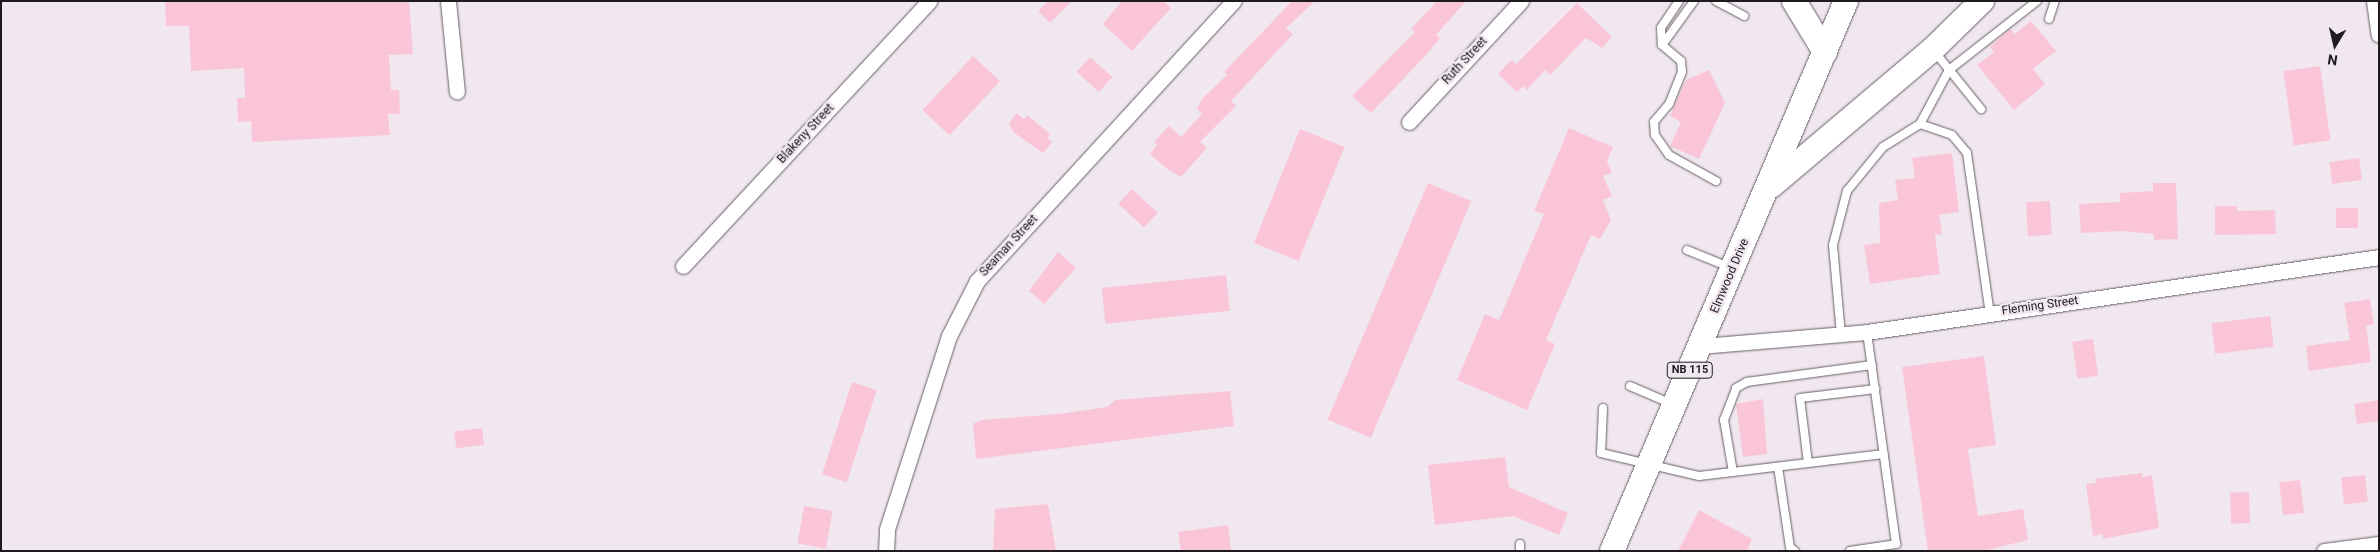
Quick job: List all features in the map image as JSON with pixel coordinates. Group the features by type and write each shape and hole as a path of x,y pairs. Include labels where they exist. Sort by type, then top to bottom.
{"main road":[{"path":"1794,1 1825,52"},
{"name":"Elmwood Drive","path":"1612,551 1701,346 1846,1"},
{"path":"1767,189 1933,50 1982,1"}],"street":[{"path":"448,1 457,92"},
{"name":"Blakeny Street","path":"682,266 929,1"},
{"name":"Seaman Street","path":"886,551 887,529 949,336 977,281 1234,1"},
{"name":"Ruth Street","path":"1409,122 1522,1"},
{"path":"2374,1 2379,35"},
{"name":"Fleming Street","path":"1701,346 1867,332 2379,257"},
{"path":"2324,551 2379,544"}],"lane":[{"path":"1679,1 1662,28 1662,45 1681,61 1682,72 1669,104 1654,122 1655,134 1669,155 1716,181"},
{"path":"1662,45 1694,1"},
{"path":"1716,1 1744,16"},
{"path":"1841,335 1833,245 1837,219 1863,166 1882,147 1920,124 1949,70 2037,1"},
{"path":"2049,18 2055,1"},
{"path":"1933,50 1981,109"},
{"path":"1920,124 1952,135 1967,153 1990,314"},
{"path":"1686,250 1733,269"},
{"path":"1850,551 1896,544 1867,332"},
{"path":"1733,472 1724,420 1736,388 1872,365"},
{"path":"1630,386 1675,405"},
{"path":"1808,464 1800,398 1875,390"},
{"path":"1603,408 1601,453 1648,466 1700,476 1884,454"},
{"path":"1778,467 1790,547 1795,551"}],"building":[{"path":"165,1 409,1 413,54 389,55 391,90 399,90 400,114 388,114 390,135 252,142 251,121 238,122 237,98 245,98 244,68 191,71 189,26 166,26"},
{"path":"1048,1 1072,1 1050,23 1038,11"},
{"path":"1122,1 1163,1 1171,8 1132,51 1103,24"},
{"path":"1292,1 1315,1 1286,28 1293,34 1231,101 1236,106 1200,142 1207,148 1181,177 1166,168 1150,154 1157,145 1154,142 1169,126 1181,137 1202,114 1197,109 1202,99 1227,75 1224,72"},
{"path":"1437,1 1466,1 1436,35 1440,38 1426,55 1371,113 1352,96 1415,32 1411,29"},
{"path":"1577,3 1612,37 1602,48 1586,38 1550,75 1545,70 1527,90 1523,86 1517,92 1498,74 1511,60 1516,64"},
{"path":"2031,21 2056,51 2033,69 2045,84 2014,110 1977,65 1994,52 1990,47 2010,29 2015,34"},
{"path":"973,56 1000,81 950,135 923,110"},
{"path":"1090,57 1112,77 1099,92 1077,72"},
{"path":"2320,66 2330,140 2294,145 2283,71"},
{"path":"1709,70 1725,103 1699,159 1670,146 1681,122 1670,116 1686,80"},
{"path":"1017,113 1024,119 1027,115 1050,134 1047,138 1052,142 1043,153 1013,132 1009,123"},
{"path":"1569,128 1613,147 1607,161 1612,173 1603,176 1612,196 1603,200 1611,220 1600,239 1591,235 1546,340 1555,344 1527,410 1457,380 1485,314 1499,320 1544,214 1534,211"},
{"path":"1300,129 1345,147 1298,261 1254,243"},
{"path":"1952,153 1959,212 1939,215 1942,234 1935,235 1940,274 1870,284 1864,245 1880,243 1879,203 1898,200 1895,180 1915,178 1912,158"},
{"path":"2359,158 2362,180 2332,184 2329,162"},
{"path":"1428,183 1471,201 1371,438 1328,420"},
{"path":"2153,183 2176,183 2178,239 2154,240 2154,234 2122,231 2081,233 2079,204 2120,202 2120,193 2153,191"},
{"path":"1132,189 1158,213 1144,227 1118,204"},
{"path":"2050,201 2052,235 2028,236 2026,202"},
{"path":"2215,206 2237,206 2237,211 2275,210 2276,234 2215,235"},
{"path":"2336,208 2358,208 2358,228 2336,228"},
{"path":"1058,252 1076,268 1044,304 1029,291"},
{"path":"1226,275 1230,311 1105,324 1102,288"},
{"path":"2370,299 2374,324 2366,326 2371,362 2309,371 2306,346 2350,340 2344,303"},
{"path":"2270,316 2274,347 2215,354 2211,323"},
{"path":"2093,339 2098,376 2077,379 2072,342"},
{"path":"1984,356 1996,445 1968,449 1978,516 2023,509 2028,540 1983,551 1928,551 1902,367"},
{"path":"852,382 877,390 847,482 822,474"},
{"path":"1230,391 1234,426 976,459 973,424 981,420 1059,414 1107,407 1115,400"},
{"path":"1763,399 1767,454 1743,457 1736,404"},
{"path":"2379,400 2379,421 2357,424 2354,404"},
{"path":"482,428 484,445 456,448 454,431"},
{"path":"1505,457 1509,487 1568,513 1559,535 1513,516 1435,525 1428,465"},
{"path":"2142,473 2142,477 2152,475 2159,528 2103,539 2103,534 2093,536 2086,484 2096,483 2095,479"},
{"path":"2365,475 2368,502 2344,504 2341,478"},
{"path":"2300,480 2304,513 2283,515 2279,483"},
{"path":"2249,492 2250,523 2231,524 2230,493"},
{"path":"1048,504 1056,551 993,551 995,509"},
{"path":"804,506 833,511 826,548 797,543"},
{"path":"1699,510 1752,539 1747,551 1678,551"},
{"path":"1228,525 1231,551 1181,551 1178,532"}]}
